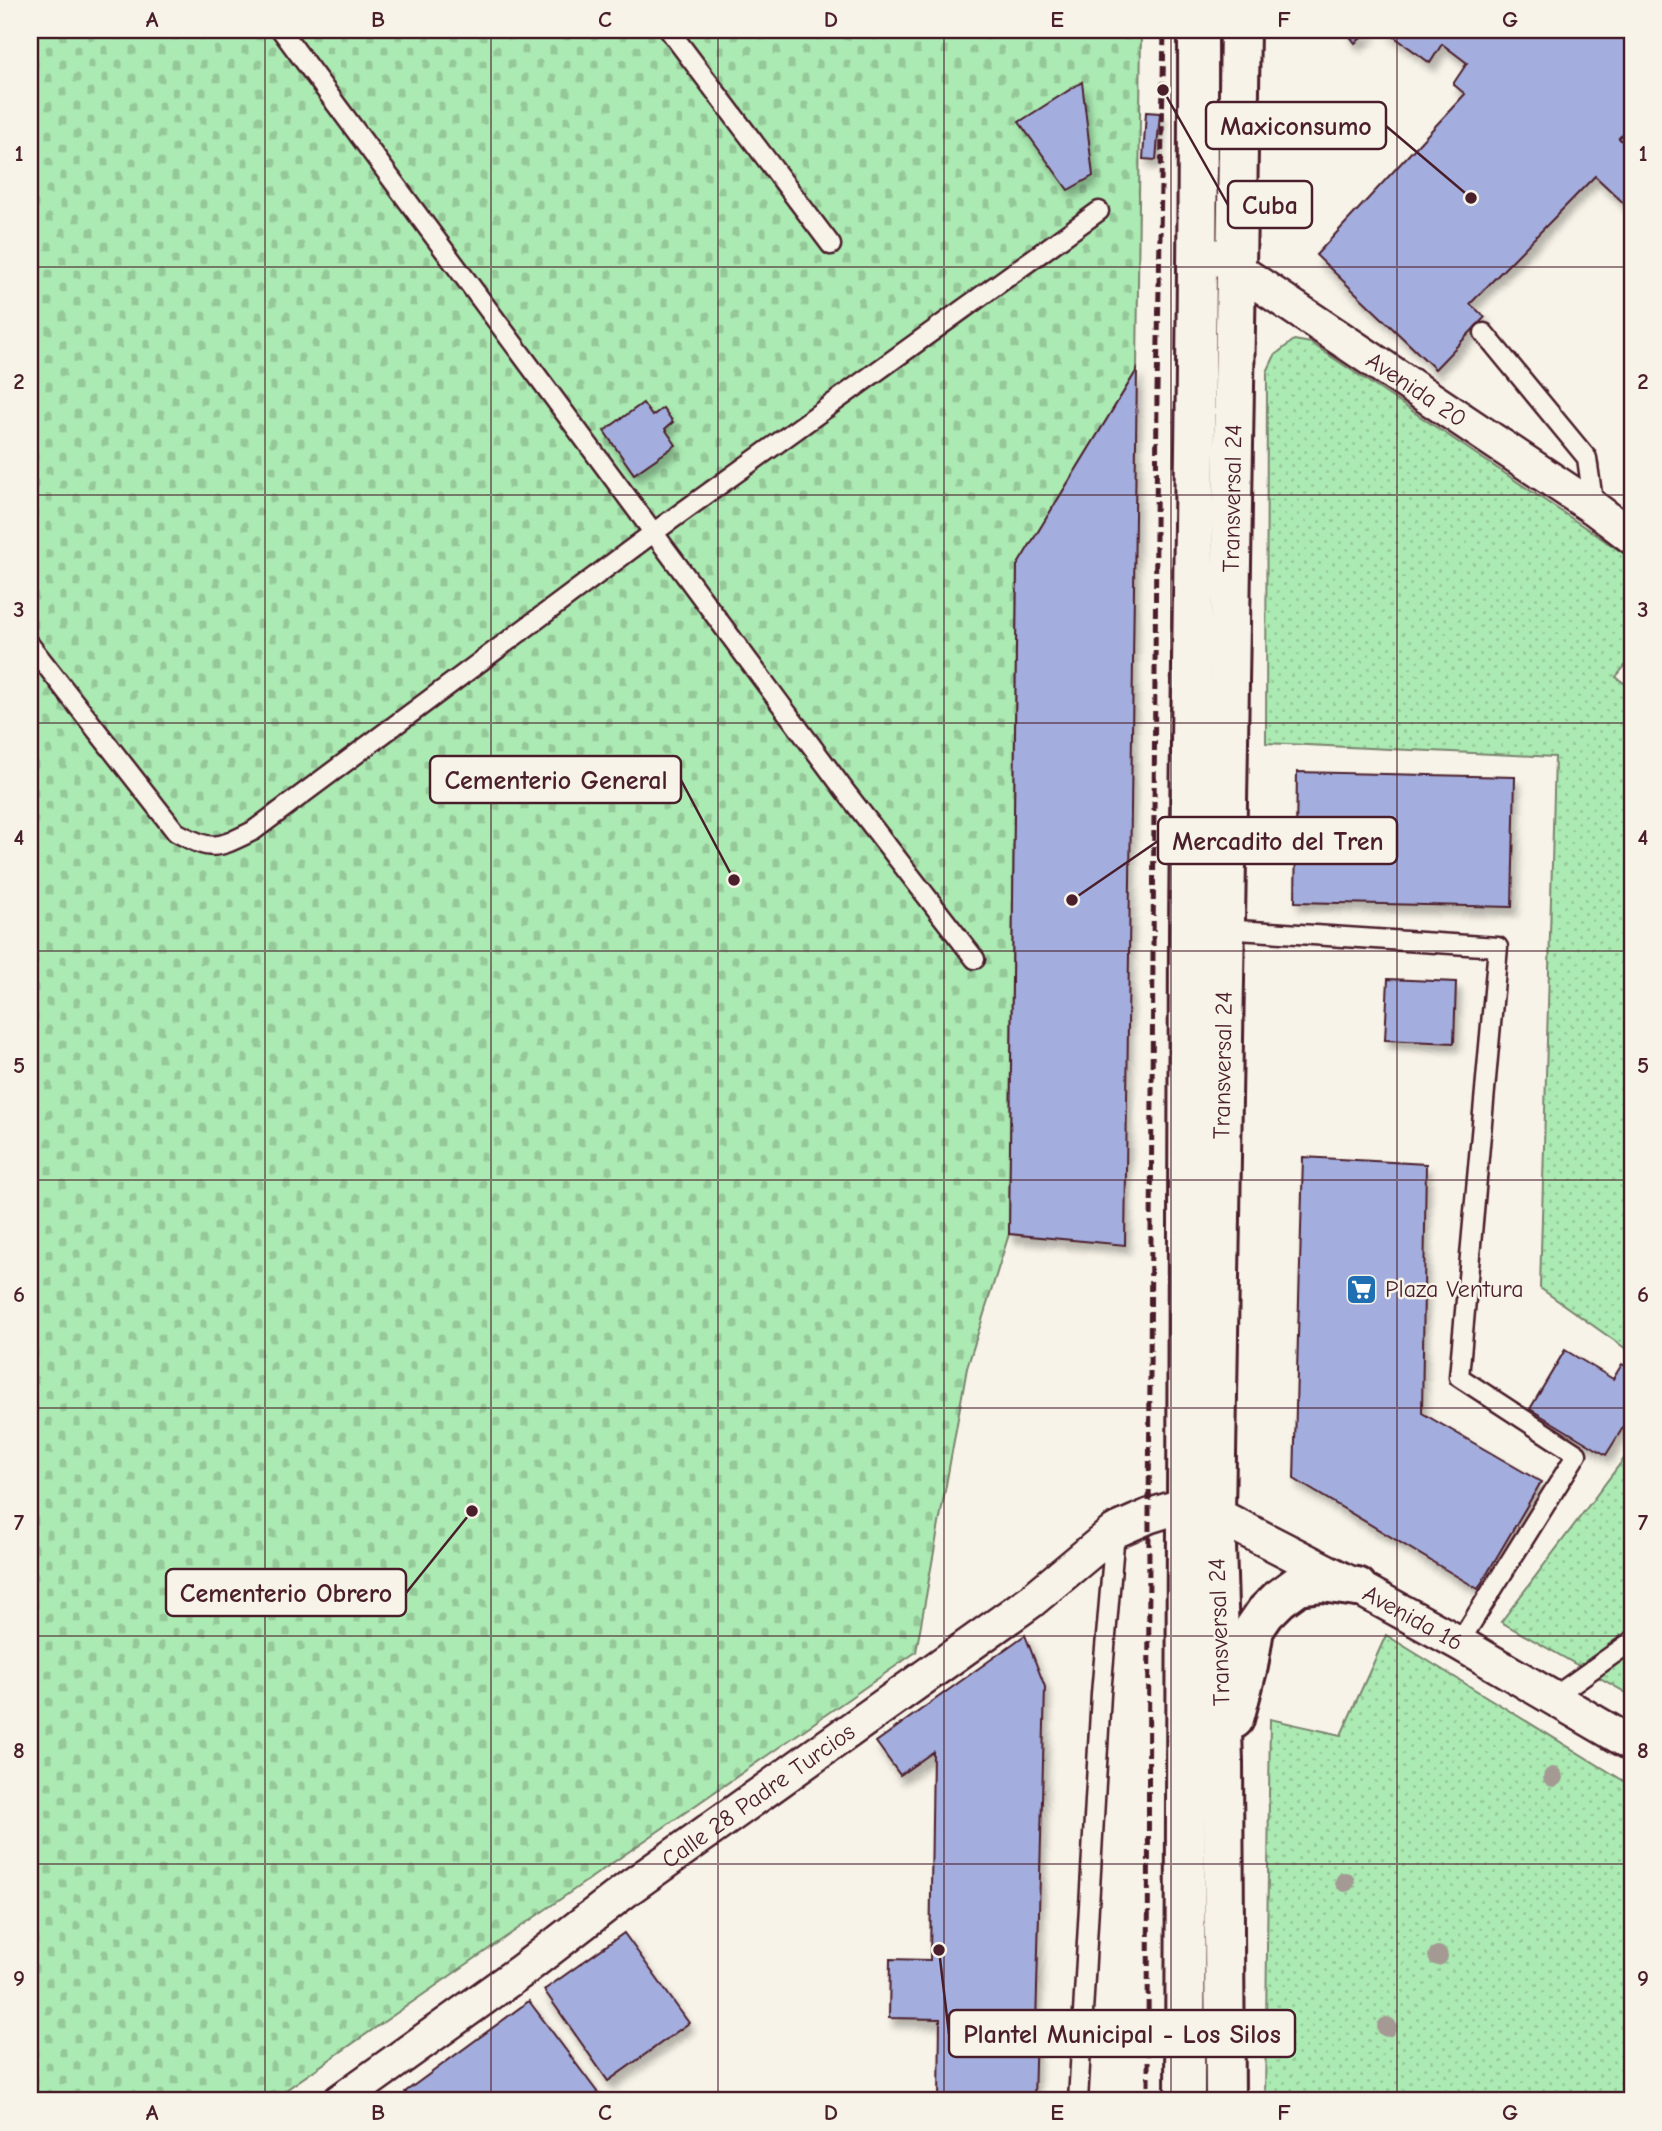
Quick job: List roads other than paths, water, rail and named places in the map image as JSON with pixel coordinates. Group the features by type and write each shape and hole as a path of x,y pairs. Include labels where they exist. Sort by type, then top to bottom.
{"main road":[{"name":"Transversal 24","path":"1185,2101 1200,1510 1207,929 1198,30"},
{"name":"Transversal 24","path":"1207,929 1236,269 1240,30"},
{"name":"Transversal 24","path":"1200,1510 1223,1762 1225,2101"},
{"path":"1223,1762 1248,1666 1254,1629 1265,1613 1298,1585 1323,1582 1357,1587"}],"street":[{"name":"Avenida 20","path":"1199,243 1594,508 1632,537"},
{"name":"Calle 28 Padre Turcios","path":"340,2101 520,1972 640,1880 1031,1601 1115,1531 1149,1516 1200,1510"},
{"name":"Avenida 16","path":"1200,1510 1357,1587 1632,1744"}],"lane":[{"path":"281,30 845,791 975,959"},
{"path":"669,30 831,245"},
{"path":"30,645 176,832 199,844 222,846 253,831 653,533 1099,211"},
{"path":"1484,333 1587,458 1594,508"},
{"path":"1207,929 1498,947 1459,1377 1577,1454 1459,1643"},
{"path":"1078,2101 1101,1694 1115,1531"},
{"path":"1552,1698 1632,1641"}],"railway":[{"path":"1148,2101 1157,391 1164,30"}],"place":[{"name":"Cuba","path":"1163,90"},
{"name":"Maxiconsumo","path":"1471,198"},
{"name":"Cementerio General","path":"734,880"},
{"name":"Mercadito del Tren","path":"1072,900"},
{"name":"Plaza Ventura","path":"1362,1289"},
{"name":"Cementerio Obrero","path":"472,1511"},
{"name":"Plantel Municipal - Los Silos","path":"939,1950"}]}
